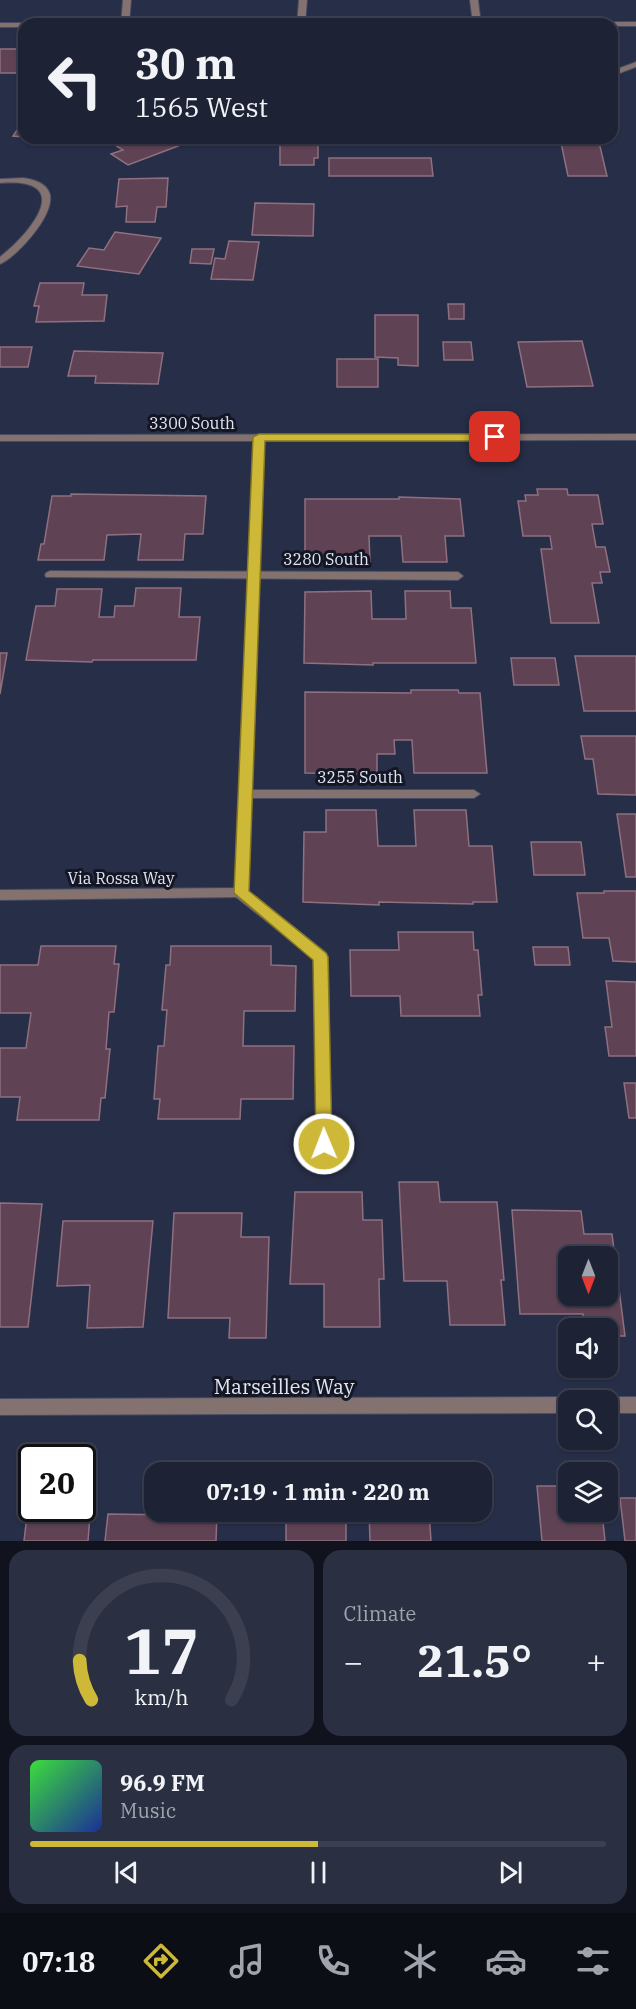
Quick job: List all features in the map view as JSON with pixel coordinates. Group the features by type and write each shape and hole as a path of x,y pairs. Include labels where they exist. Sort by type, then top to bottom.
{"street":[{"path":"126,18 128,0"},
{"path":"302,18 303,0"},
{"path":"474,0 476,18"},
{"path":"618,24 636,24"},
{"path":"0,25 18,25"},
{"path":"618,72 632,66"},
{"path":"0,181 37,184 43,189 46,203 35,225 22,241 0,261"},
{"path":"259,437 241,893 321,957 324,1144"},
{"name":"3300 South","path":"0,438 636,437"},
{"name":"3280 South","path":"50,575 458,576"},
{"name":"3255 South","path":"245,794 474,794"},
{"name":"Via Rossa Way","path":"0,895 241,893"},
{"name":"Marseilles Way","path":"0,1407 558,1405"},
{"path":"618,1405 636,1405"}],"building":[{"path":"0,49 18,49 18,73 0,73"},
{"path":"114,144 175,144 178,146 128,165 111,154 123,150"},
{"path":"280,144 318,145 318,158 314,158 314,165 280,165"},
{"path":"561,144 599,144 607,176 568,176"},
{"path":"329,158 431,158 433,176 329,176"},
{"path":"168,178 166,207 157,207 155,222 126,222 127,206 116,207 119,179"},
{"path":"255,203 314,204 313,236 252,235"},
{"path":"115,232 161,238 139,274 77,266 89,248 104,250"},
{"path":"229,241 259,242 253,280 211,279 215,258 225,259"},
{"path":"192,249 214,249 211,264 190,263"},
{"path":"40,283 84,283 82,295 107,295 104,321 36,322 39,306 34,306"},
{"path":"448,304 464,304 464,319 449,319"},
{"path":"375,315 418,315 418,366 398,365 398,358 375,357"},
{"path":"582,341 593,386 527,387 518,342"},
{"path":"443,342 471,342 473,360 444,360"},
{"path":"0,347 32,347 28,367 0,367"},
{"path":"74,351 163,353 158,384 95,383 96,376 68,376"},
{"path":"337,359 378,359 378,387 337,387"},
{"path":"537,489 567,489 568,495 598,495 603,524 592,524 596,547 605,547 610,572 600,572 602,583 592,583 599,623 551,623 541,549 552,549 550,536 523,536 518,501 526,501 525,495 538,495"},
{"path":"71,494 206,496 203,534 185,534 183,560 138,560 141,534 107,535 104,560 38,560 41,544 44,544 52,496 71,496"},
{"path":"399,497 460,499 464,536 445,536 447,562 403,562 401,536 369,536 370,563 305,563 305,499 399,499"},
{"path":"136,588 181,588 179,617 200,617 196,660 93,660 92,662 26,660 36,606 55,606 57,589 102,589 99,617 114,617 115,606 134,606"},
{"path":"371,591 372,619 406,619 405,591 450,591 451,608 471,608 476,663 373,663 373,665 304,663 305,592"},
{"path":"0,653 7,653 0,694"},
{"path":"575,656 636,656 636,711 584,711"},
{"path":"511,658 555,658 559,685 514,685"},
{"path":"411,690 458,690 459,693 480,693 487,773 414,773 412,740 394,740 395,754 377,754 377,774 305,773 305,692 411,693"},
{"path":"581,736 636,736 636,795 598,794 593,759 585,759"},
{"path":"326,810 376,810 378,846 416,846 414,810 466,810 469,846 492,846 497,902 473,902 473,904 379,902 379,905 303,902 304,832 326,832"},
{"path":"617,814 636,814 636,877 626,877"},
{"path":"531,842 581,842 585,875 534,875"},
{"path":"604,891 636,891 636,962 613,961 609,938 583,938 577,893 604,893"},
{"path":"398,932 473,932 474,950 478,950 482,995 478,995 480,1016 401,1016 400,996 351,996 350,950 399,950"},
{"path":"41,946 116,946 114,964 119,964 114,1012 109,1012 106,1049 110,1049 105,1098 101,1098 99,1120 17,1120 20,1097 0,1097 0,1048 26,1048 31,1013 0,1013 0,965 38,965"},
{"path":"171,946 271,946 271,965 296,966 295,1011 244,1011 243,1046 294,1046 293,1099 241,1099 240,1119 158,1119 160,1099 154,1099 158,1046 164,1046 167,1010 162,1010 166,965 170,965"},
{"path":"533,947 568,947 570,965 535,965"},
{"path":"606,981 636,982 636,1056 609,1056 605,1027 612,1027"},
{"path":"624,1083 636,1083 636,1118 629,1118"},
{"path":"399,1182 438,1182 440,1202 497,1202 504,1280 501,1280 505,1325 450,1325 447,1281 404,1281"},
{"path":"295,1192 362,1192 363,1220 382,1220 384,1279 379,1279 380,1327 324,1327 324,1284 290,1284"},
{"path":"0,1203 42,1204 28,1327 0,1327"},
{"path":"512,1210 581,1211 584,1234 612,1234 614,1246 558,1246 558,1306 618,1306 618,1281 625,1336 618,1336 618,1318 583,1318 583,1314 520,1314"},
{"path":"174,1213 242,1213 241,1237 269,1237 266,1338 229,1338 230,1318 168,1318"},
{"path":"63,1221 153,1221 143,1327 87,1328 90,1285 57,1286"},
{"path":"537,1486 558,1486 558,1522 603,1522 605,1541 542,1541"},
{"path":"620,1498 636,1498 636,1541 625,1541"},
{"path":"108,1514 144,1515 144,1522 217,1522 216,1541 105,1541"},
{"path":"26,1522 89,1522 88,1541 24,1541"},
{"path":"286,1522 346,1522 346,1541 286,1541"},
{"path":"369,1522 430,1522 431,1541 370,1541"}],"route":[{"path":"324,1144 321,957 241,893 259,437 495,437"}]}
